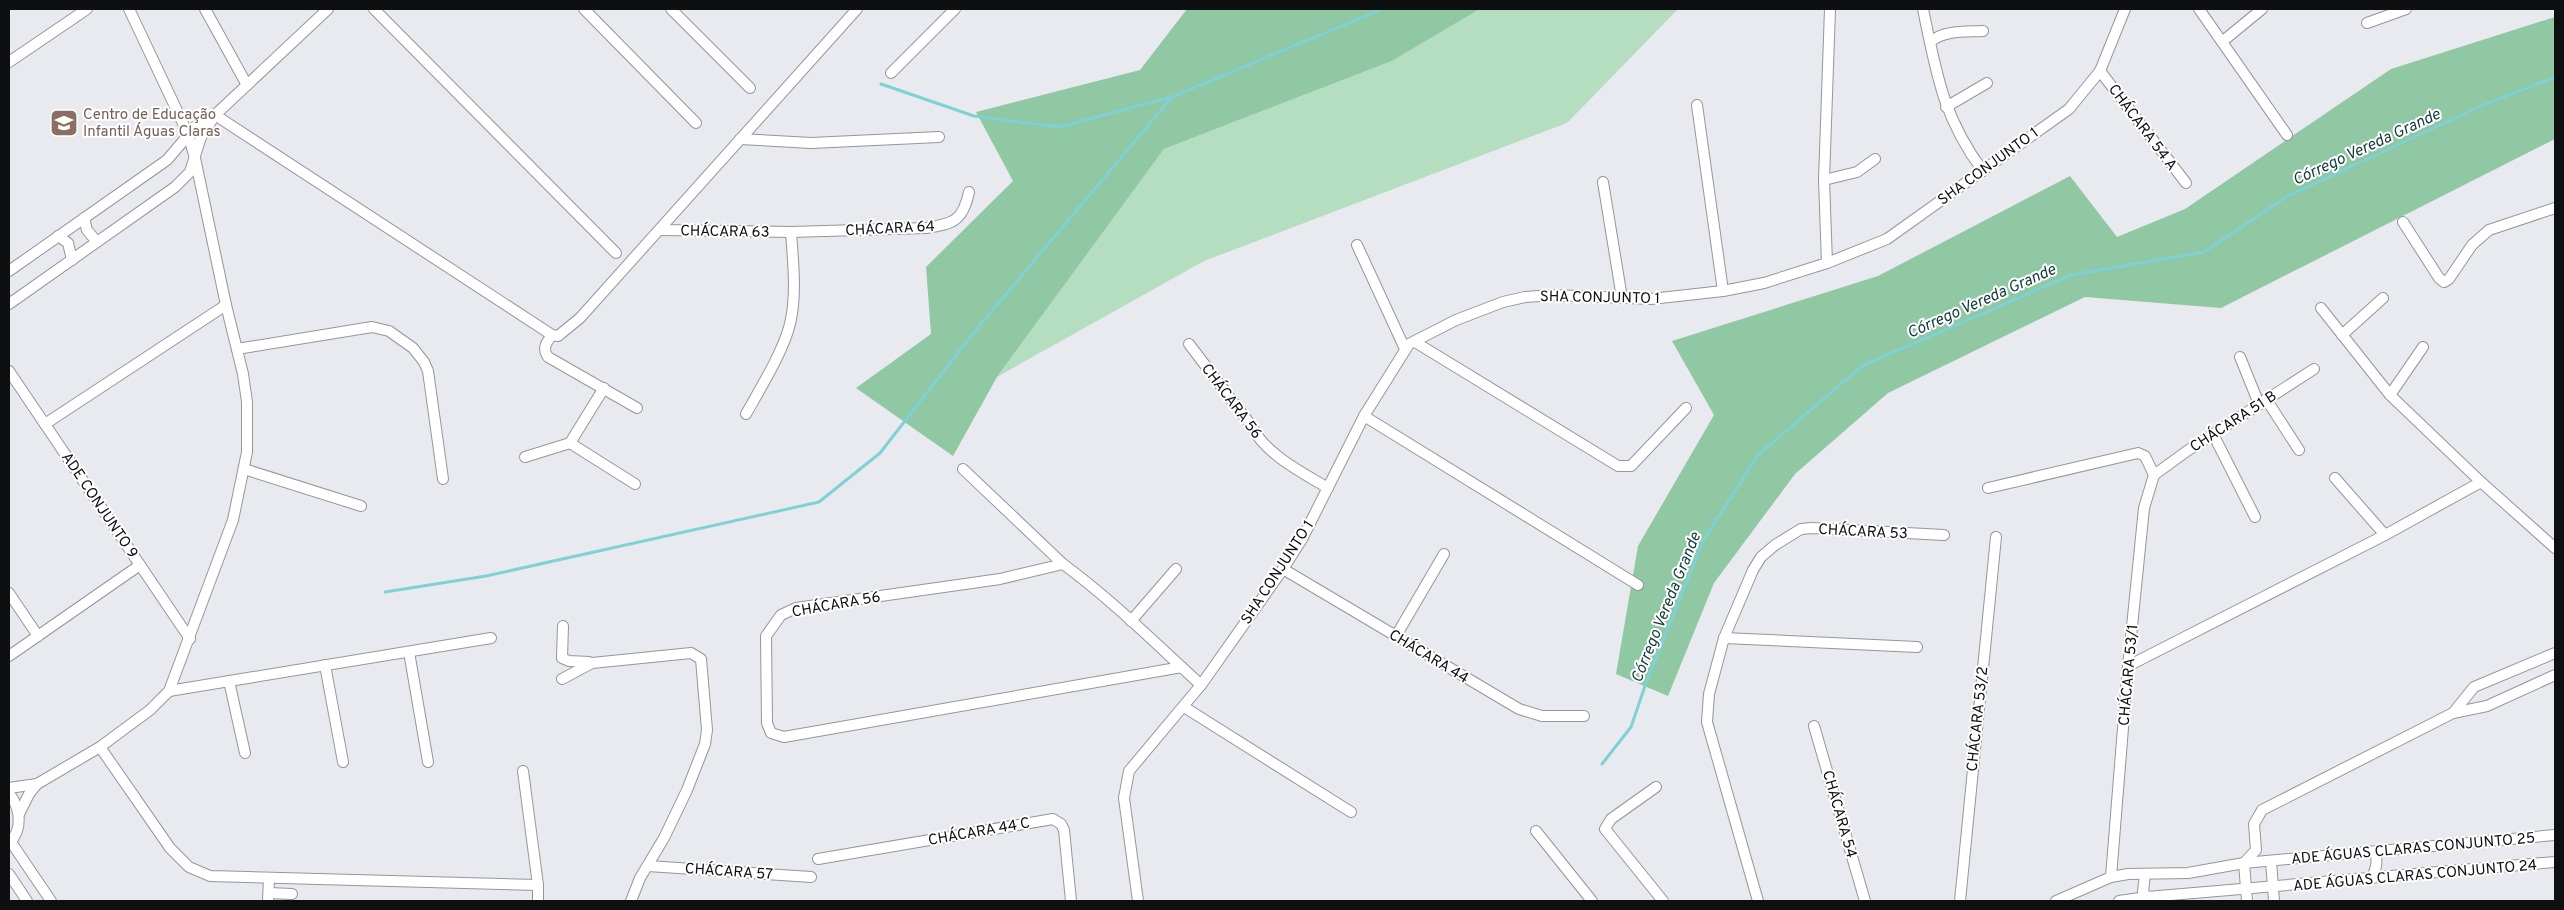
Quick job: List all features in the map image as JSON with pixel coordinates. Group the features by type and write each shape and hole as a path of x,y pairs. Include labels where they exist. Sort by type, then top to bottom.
{"street":[{"path":"9,62 87,9"},
{"path":"9,788 37,784 100,747 150,710 169,691 233,520 247,452 247,402 195,158 188,134 129,9"},
{"path":"205,9 247,85"},
{"path":"9,304 175,187 190,172 203,131 215,115 328,9"},
{"path":"374,9 616,253"},
{"path":"584,9 696,123"},
{"path":"671,9 750,88"},
{"path":"215,115 552,335 561,335 580,318 858,9"},
{"path":"892,74 955,9"},
{"path":"1827,263 1824,180 1830,9"},
{"path":"1923,9 1946,107 1965,148 1982,171"},
{"name":"SHA CONJUNTO 1","path":"1138,901 1124,798 1126,781 1134,762 1201,685 1283,569 1328,488 1364,416 1405,349 1456,320 1503,302 1525,297 1553,295 1676,298 1723,291 1764,283 1827,263 1887,239 2069,109 2100,71 2125,9"},
{"path":"2199,9 2223,41 2287,136"},
{"path":"2223,41 2262,9"},
{"path":"2367,23 2406,9"},
{"path":"1930,42 1948,33 1982,31"},
{"name":"CHÁCARA 54 A","path":"2100,71 2186,183"},
{"path":"1946,107 1987,83"},
{"path":"1697,105 1723,291"},
{"path":"9,270 173,154 188,134 205,119 215,115"},
{"path":"740,139 811,143 939,137"},
{"path":"173,154 195,158"},
{"path":"1824,180 1857,172 1875,159"},
{"path":"1603,182 1622,298"},
{"path":"175,187 185,185 191,187 202,197"},
{"name":"CHÁCARA 64","path":"791,232 926,228 945,225 958,218 966,209 969,192"},
{"path":"2403,222 2439,278 2444,282 2450,278 2472,245 2489,230 2555,208"},
{"path":"84,218 87,230 97,242"},
{"name":"CHÁCARA 63","path":"660,230 791,232"},
{"path":"746,414 770,370 790,325 794,287 791,232"},
{"path":"58,236 68,243 72,260"},
{"path":"1357,245 1405,349"},
{"path":"2342,335 2383,298"},
{"path":"45,424 226,305"},
{"path":"2321,308 2390,395 2481,482 2555,548"},
{"path":"237,349 372,327 389,331 419,354 428,371 442,479"},
{"path":"552,335 545,346 545,352 548,357 637,408"},
{"path":"1415,342 1618,466 1631,466 1686,408"},
{"name":"CHÁCARA 56","path":"1189,344 1253,428 1257,437 1295,468 1328,488"},
{"path":"2390,395 2423,347"},
{"path":"2240,358 2263,402 2299,450"},
{"name":"CHÁCARA 51 B","path":"2154,476 2213,434 2314,369"},
{"name":"ADE CONJUNTO 9","path":"9,371 190,639"},
{"path":"525,457 570,443 604,388"},
{"path":"1364,416 1638,585"},
{"path":"2213,434 2255,517"},
{"path":"570,443 635,484"},
{"path":"1988,488 2138,453 2146,456 2154,476"},
{"path":"244,469 361,506"},
{"path":"963,469 1063,564 1201,685"},
{"name":"CHÁCARA 53/1","path":"2111,877 2128,666 2144,508 2154,476"},
{"path":"2335,478 2385,535"},
{"path":"2128,666 2385,535 2481,482"},
{"name":"CHÁCARA 53","path":"1758,901 1707,722 1709,694 1724,638 1753,570 1761,557 1775,545 1801,529 1944,535"},
{"name":"CHÁCARA 53/2","path":"1960,901 1962,864 1996,537"},
{"path":"1396,636 1444,554"},
{"name":"CHÁCARA 56","path":"1063,564 1000,579 796,608 781,615 766,636 768,729 775,735 784,737 1182,667"},
{"path":"9,656 140,565"},
{"path":"1131,622 1176,568"},
{"name":"CHÁCARA 44","path":"1283,569 1530,714 1584,716"},
{"path":"9,594 38,636"},
{"path":"562,626 562,658 569,661 592,663 691,653 701,659 707,730 705,744 683,798 640,878 632,901"},
{"path":"169,691 491,638"},
{"path":"1724,638 1917,647"},
{"path":"409,652 428,762"},
{"path":"2453,713 2474,687 2555,654"},
{"path":"562,679 592,663"},
{"path":"325,665 343,762"},
{"path":"2246,901 2244,863 2256,850 2254,824 2262,810 2453,713 2487,706 2555,675"},
{"path":"229,681 245,753"},
{"path":"1184,706 1352,812"},
{"name":"CHÁCARA 54","path":"1814,726 1865,901"},
{"path":"100,747 170,848 188,867 210,876 538,885"},
{"path":"523,771 538,885 538,901"},
{"path":"37,784 19,814 16,834 10,843 51,901"},
{"path":"1656,787 1611,819 1605,829 1663,901"},
{"path":"9,793 16,803 19,814"},
{"name":"CHÁCARA 44 C","path":"818,859 1053,819 1061,824 1064,830 1071,901"},
{"path":"1536,831 1592,901"},
{"name":"ADE ÁGUAS CLARAS CONJUNTO 25","path":"2056,901 2111,877 2188,873 2271,860 2555,835"},
{"path":"2256,850 2271,860 2274,901"},
{"path":"2370,879 2374,874 2377,862 2376,852"},
{"name":"ADE ÁGUAS CLARAS CONJUNTO 24","path":"2119,901 2246,888 2555,862"},
{"name":"CHÁCARA 57","path":"648,866 811,877"},
{"path":"9,874 27,901"},
{"path":"2145,874 2143,892 2147,897"},
{"path":"269,878 268,897 292,898 293,879"}],"green space":[{"path":"1187,9 1480,9 1392,61 1164,149 997,377 953,456 856,388 931,334 926,267 1013,181 976,112 1140,70"},
{"path":"1480,9 1678,9 1567,123 1204,261 997,377 1164,149 1392,61"},
{"path":"2555,17 2555,139 2221,308 2085,297 1888,393 1795,474 1714,583 1668,696 1616,674 1638,546 1714,415 1672,341 1878,276 2070,176 2117,237 2185,209 2391,69"}],"waterway":[{"path":"385,592 486,576 819,502 880,453 975,331 1172,97 1382,9"},
{"name":"Córrego Vereda Grande","path":"1602,764 1631,727 1646,683 1703,541 1758,455 1862,366 2071,275 2204,252 2286,197 2481,106 2555,77"},
{"path":"881,84 974,116 1059,127 1171,97"}],"place":[{"name":"Centro de Educação Infantil Águas Claras","path":"64,123"}]}
